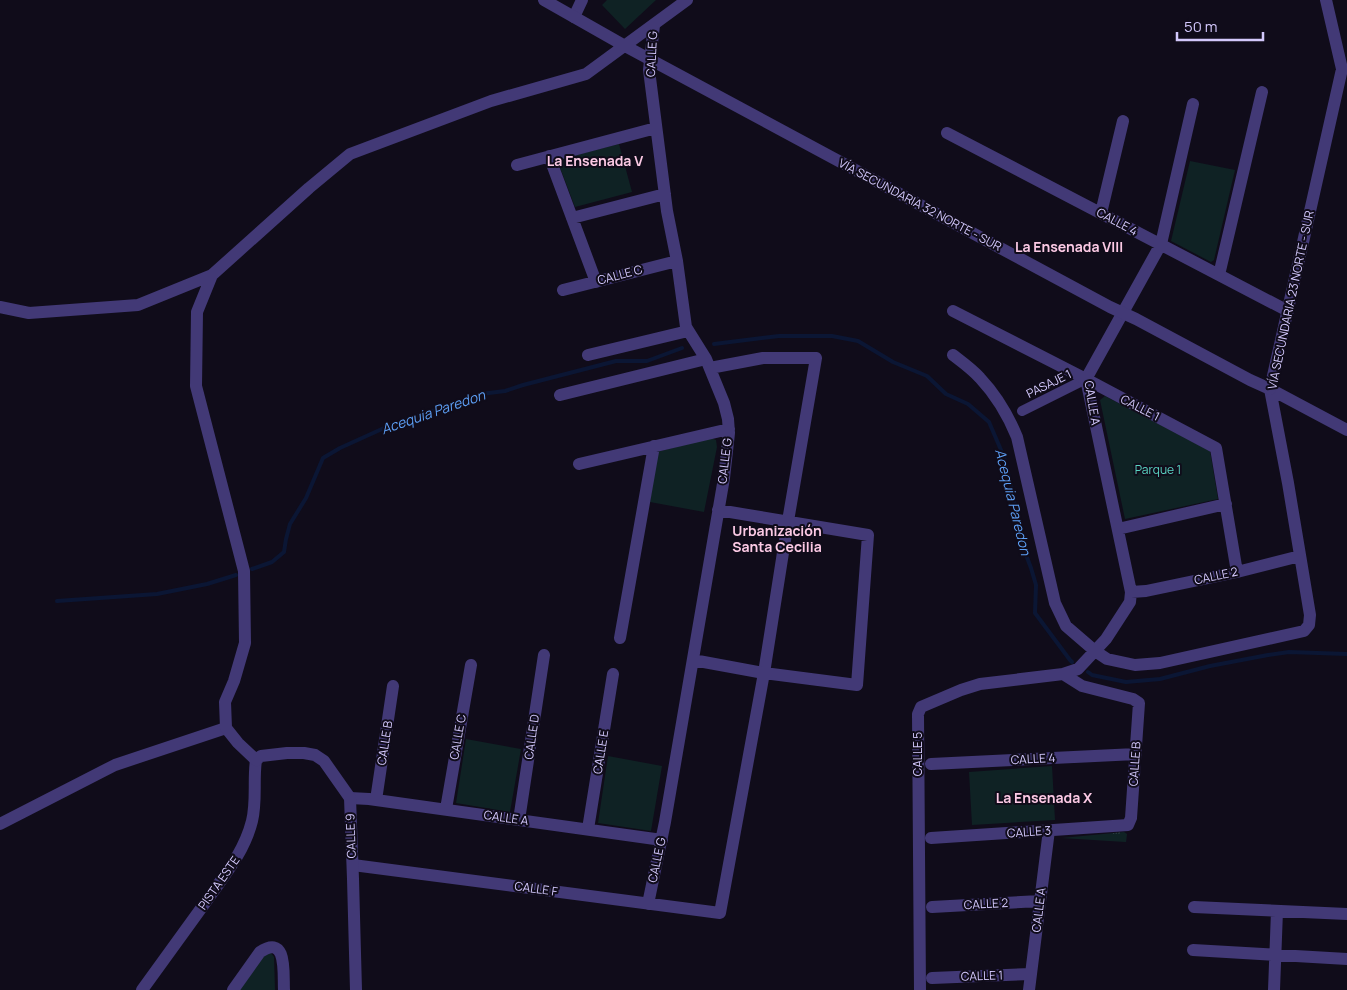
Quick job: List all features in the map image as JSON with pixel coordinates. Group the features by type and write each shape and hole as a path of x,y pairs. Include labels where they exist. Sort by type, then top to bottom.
{"street":[{"name":"VÍA SECUNDARIA 32 NORTE - SUR","path":"544,0 625,46 1093,298 1347,430"},
{"path":"574,17 582,0"},
{"name":"VÍA SECUNDARIA 23 NORTE - SUR","path":"1096,651 1107,659 1124,663 1135,665 1160,663 1304,631 1309,625 1310,615 1270,389 1342,69 1326,0"},
{"path":"0,307 29,313 138,305 212,275 350,154 491,101 586,74 654,25 679,2"},
{"name":"CALLE G","path":"648,904 662,840 728,452 729,429 724,404 708,364 686,327 677,260 665,194 649,70 654,25"},
{"path":"1219,275 1262,92"},
{"name":"CALLE A","path":"1131,592 1086,379 1124,313 1160,244 1193,104"},
{"path":"1101,213 1123,121"},
{"path":"517,165 656,128"},
{"name":"CALLE 4","path":"947,133 1288,311"},
{"path":"549,156 596,282"},
{"path":"572,218 665,194"},
{"name":"CALLE C","path":"563,290 677,260"},
{"path":"212,275 197,312 196,386 244,571 245,643 234,681 225,702 226,728 238,743 256,760"},
{"name":"CALLE 1","path":"953,311 1216,448 1237,572"},
{"path":"588,355 688,331"},
{"path":"953,355 979,377 996,398 1018,437 1055,603 1066,626 1096,651 1130,602 1131,592"},
{"path":"560,395 708,364 764,358 816,358 764,673"},
{"name":"PASAJE 1","path":"1022,411 1086,379"},
{"path":"579,464 729,429"},
{"path":"620,638 654,446"},
{"path":"1118,529 1226,504"},
{"path":"692,660 764,673 857,685 868,535 718,510"},
{"name":"CALLE 2","path":"1131,592 1146,591 1237,572 1300,556"},
{"name":"CALLE 5","path":"920,990 918,714 921,708 961,690 980,684 1062,674 1078,669 1096,651"},
{"name":"CALLE D","path":"519,820 544,655"},
{"name":"CALLE C","path":"446,810 471,665"},
{"name":"CALLE F","path":"352,865 720,913 764,673"},
{"name":"CALLE E","path":"588,830 613,674"},
{"name":"CALLE B","path":"1062,674 1082,686 1133,699 1139,703 1131,818 1128,825"},
{"name":"CALLE B","path":"376,800 393,686"},
{"path":"0,824 115,766 226,728"},
{"name":"CALLE 9","path":"256,760 261,756 288,753 304,752 315,755 324,760 350,798 356,990"},
{"name":"CALLE 4","path":"930,764 1136,754"},
{"name":"PISTA ESTE","path":"142,990 231,868 244,846 252,820 256,760"},
{"name":"CALLE A","path":"350,798 662,840"},
{"name":"CALLE 3","path":"931,838 1128,825"},
{"name":"CALLE A","path":"1029,990 1049,830"},
{"name":"CALLE 2","path":"932,907 1040,901"},
{"path":"1194,907 1347,914"},
{"path":"1274,990 1277,911"},
{"path":"233,990 260,952 266,948 274,948 283,957 284,990"},
{"path":"1193,950 1347,959"},
{"name":"CALLE 1","path":"932,978 1031,974"}],"green space":[{"path":"607,0 656,0 625,29 602,5"},
{"path":"619,144 632,192 575,207 559,165 560,159"},
{"path":"1190,161 1235,170 1214,260 1211,262 1171,241"},
{"name":"Parque 1","path":"1105,396 1210,451 1218,499 1125,519 1100,400"},
{"path":"711,438 716,440 717,447 704,512 650,502 657,452"},
{"path":"466,739 521,749 510,812 456,803"},
{"path":"608,756 662,766 651,831 598,823"},
{"path":"1052,766 1055,820 972,825 969,772"},
{"path":"1124,832 1127,834 1126,842 1062,838"},
{"path":"263,953 271,953 274,957 275,990 236,990"}],"waterway":[{"name":"Acequia Paredon","path":"714,344 779,336 832,336 858,341 893,362 927,376 946,394 968,404 989,422 1004,457 1013,494 1020,539 1036,585 1035,613 1072,662"},
{"name":"Acequia Paredon","path":"252,569 272,562 284,552 290,524 306,498 323,458 340,448 393,424 466,401 481,394 505,391 616,361 647,361 682,348"},
{"name":"Acequia Paredon","path":"57,601 157,594 207,584 236,575"},
{"name":"Acequia Paredon","path":"1088,672 1092,675 1126,682 1160,679 1210,666 1289,652 1347,654"}],"district":[{"name":"La Ensenada V","path":"595,161"},
{"name":"La Ensenada VIII","path":"1069,247"},
{"name":"Urbanización Santa Cecilia","path":"777,540"},
{"name":"La Ensenada X","path":"1044,798"}]}
